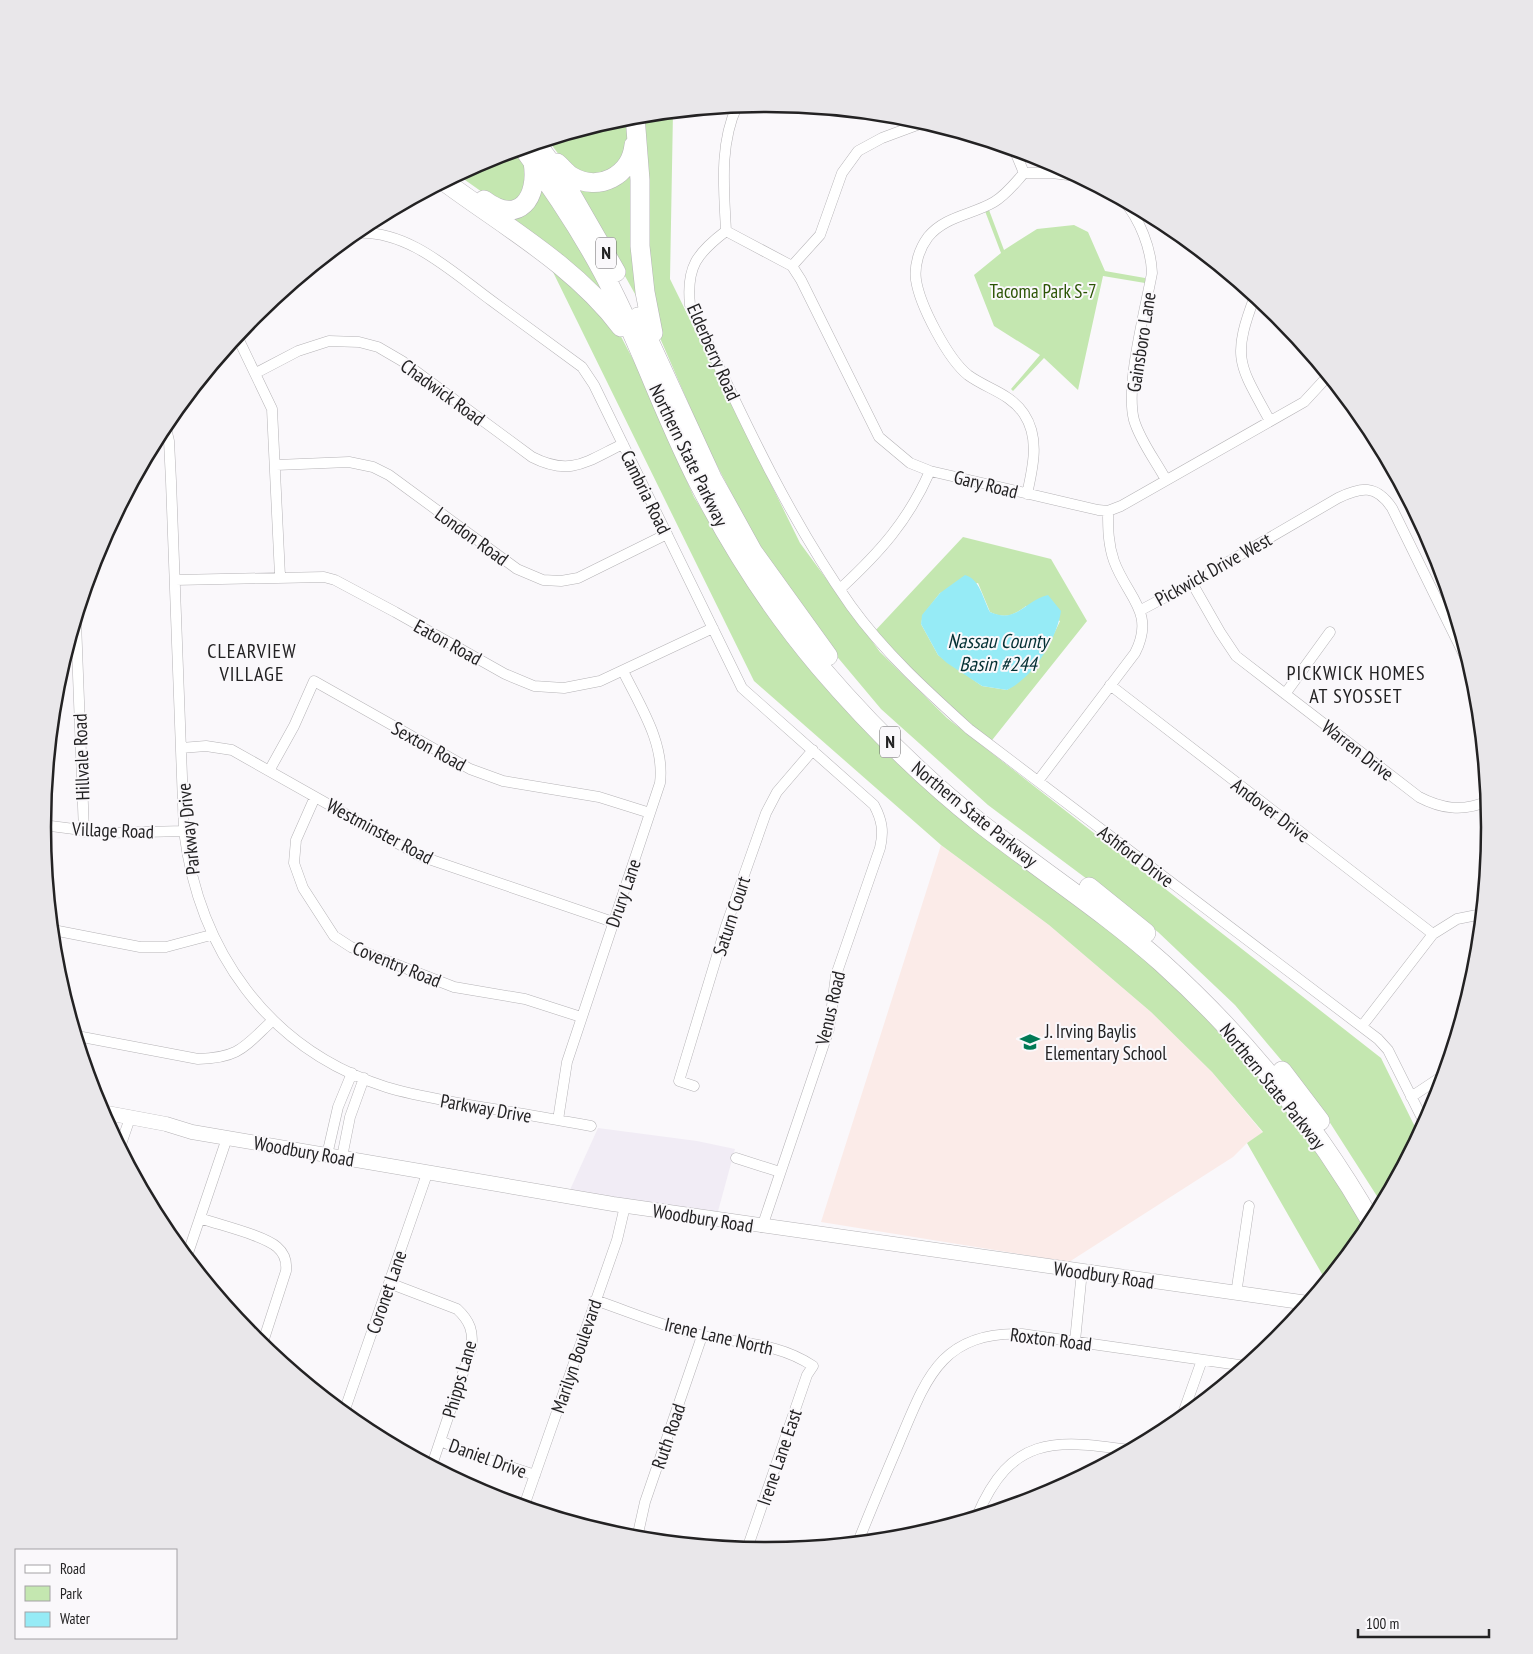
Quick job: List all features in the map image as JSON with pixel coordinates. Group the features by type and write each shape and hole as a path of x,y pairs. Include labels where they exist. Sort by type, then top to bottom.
{"highway":[{"path":"535,151 570,176 593,183 602,183 622,172 629,163 633,154 635,124"},
{"path":"635,136 640,180 640,246 645,292 654,337 656,371"},
{"path":"460,181 500,210 514,210 529,200 533,193 535,184 533,151"},
{"name":"Northern State Parkway","path":"534,151 567,213 614,293 753,552 794,611 846,677 929,764 996,819 1121,912 1215,997 1270,1056 1302,1097 1342,1152 1374,1203"},
{"path":"451,186 593,293 656,371"},
{"name":"Northern State Parkway","path":"656,371 704,494 758,583 820,666 895,747 937,787 980,823 1123,930 1197,996 1254,1057 1295,1108 1344,1177 1367,1215"}],"main road":[{"name":"Woodbury Road","path":"112,1114 227,1138 624,1206 1301,1302"}],"street":[{"path":"734,113 725,142 726,231 792,266 820,235 842,173 858,151 882,138 913,127"},
{"path":"1018,158 1024,173"},
{"path":"1027,494 1035,450 1031,428 1024,414 1008,396 969,376 955,363 944,346 920,295 916,279 920,252 927,238 936,228 952,219 995,202 1024,173 1056,174"},
{"name":"Gainsboro Lane","path":"1130,211 1148,245 1152,261 1152,273 1132,382 1131,407 1134,422 1166,480"},
{"name":"Elderberry Road","path":"726,231 707,245 692,267 688,288 690,304 793,514 840,589"},
{"name":"Cambria Road","path":"366,234 381,235 398,240 429,255 582,367 594,385 742,688 874,805 881,817"},
{"name":"Gary Road","path":"792,266 801,280 880,437 910,463 930,471 1064,504 1108,510"},
{"path":"1253,303 1243,328 1240,354 1244,373 1270,421"},
{"name":"Chadwick Road","path":"256,373 316,344 339,340 359,342 378,347 402,361 532,456 548,465 562,468 577,466 623,444"},
{"path":"241,342 272,409 280,576"},
{"path":"1141,610 1114,560 1109,540 1108,510 1166,480 1304,402 1324,380"},
{"name":"Parkway Drive","path":"168,437 171,471 184,831 193,882 211,935 244,988 272,1021 314,1053 352,1073 412,1095 591,1126"},
{"name":"London Road","path":"276,465 349,462 373,466 389,475 517,570 542,580 561,581 578,578 667,534"},
{"path":"840,589 875,556 899,527 921,491 930,471"},
{"name":"Pickwick Drive West","path":"1038,781 1139,645 1143,629 1141,610 1192,583 1338,498 1362,489 1373,490 1385,497 1392,508 1456,638"},
{"name":"Eaton Road","path":"175,580 280,576 314,576 335,580 505,674 534,686 564,688 586,686 623,671 713,628"},
{"name":"Warren Drive","path":"1192,583 1236,656 1419,797 1435,805 1454,809 1474,807 1481,804"},
{"name":"Ashford Drive","path":"840,589 880,642 919,684 969,729 1362,1026 1386,1047 1421,1115"},
{"path":"1285,694 1330,632"},
{"name":"Hillvale Road","path":"77,640 84,832"},
{"name":"Drury Lane","path":"558,1120 567,1062 660,783 661,754 623,671"},
{"name":"Sexton Road","path":"269,771 294,726 314,681 470,769 503,781 599,797 650,813"},
{"name":"Andover Drive","path":"1110,685 1433,934"},
{"name":"Westminster Road","path":"182,748 206,746 225,749 269,771 420,856 613,922"},
{"name":"Saturn Court","path":"694,1086 679,1081 726,926 766,812 777,792 813,750"},
{"name":"Coventry Road","path":"315,797 296,840 294,863 303,888 334,936 351,947 454,987 525,998 581,1017"},
{"name":"Venus Road","path":"762,1226 829,1029 836,975 880,848 883,832 881,817"},
{"name":"Village Road","path":"51,826 84,832 184,831"},
{"path":"1362,1026 1433,934 1457,919 1476,915"},
{"path":"59,931 140,947 166,947 211,935"},
{"path":"83,1037 198,1059 217,1059 244,1047 272,1021"},
{"path":"328,1155 338,1107 352,1073"},
{"path":"342,1157 350,1117 364,1078"},
{"path":"1411,1097 1435,1081"},
{"path":"123,1138 130,1118"},
{"path":"190,1249 227,1138"},
{"path":"736,1158 780,1172"},
{"name":"Coronet Lane","path":"346,1405 428,1171"},
{"name":"Marilyn Boulevard","path":"526,1500 617,1240 624,1206"},
{"path":"1236,1294 1249,1206"},
{"path":"200,1218 262,1240 276,1246 282,1253 287,1264 286,1271 265,1337"},
{"path":"1075,1341 1082,1272"},
{"name":"Phipps Lane","path":"389,1283 457,1309 466,1318 472,1330 472,1349 434,1459"},
{"name":"Irene Lane North","path":"595,1300 702,1336 762,1344 800,1358 813,1366"},
{"name":"Roxton Road","path":"861,1536 918,1399 931,1374 943,1359 959,1347 987,1335 1022,1334 1238,1365"},
{"name":"Ruth Road","path":"639,1531 645,1502 702,1336"},
{"path":"1186,1406 1202,1360"},
{"name":"Irene Lane East","path":"750,1542 807,1375 813,1366"},
{"name":"Daniel Drive","path":"440,1441 465,1452 535,1475"},
{"path":"981,1509 997,1477 1013,1462 1029,1452 1052,1444 1069,1442 1119,1449"}],"shaded area":[{"name":"J. Irving Baylis Elementary School","path":"941,845 1049,925 1151,1012 1212,1072 1263,1133 1247,1143 1233,1157 1069,1262 821,1222"},
{"path":"598,1128 697,1141 735,1149 717,1215 569,1192"}],"green space":[{"path":"673,118 670,279 800,543 880,652 947,718 1381,1058 1415,1127 1378,1198 1318,1104 1235,1005 1158,932 988,805 881,709 829,647 756,541 706,444 660,338 649,289 642,123"},
{"path":"630,124 628,161 597,180 568,167 552,145 581,136"},
{"path":"519,156 529,171 520,201 499,204 464,179"},
{"path":"631,166 640,303 576,188"},
{"path":"545,189 610,303 494,210"},
{"name":"Tacoma Park S-7","path":"989,210 1004,250 1037,229 1074,225 1088,232 1105,271 1145,278 1145,283 1103,276 1078,390 1044,358 1013,391 1011,389 1040,355 994,326 974,275 1001,253 985,211"},
{"path":"553,264 616,327 638,369 694,497 764,610 821,683 886,748 1183,989 1252,1065 1310,1138 1363,1221 1323,1276 1247,1143 1263,1132 1212,1072 1151,1012 1049,925 941,845 754,681 552,270"},
{"path":"963,537 1051,559 1087,621 989,744 873,633","holes":["978,583 990,612 1005,616 1017,612 1026,606 1060,621 1039,660 1025,676 1007,690 982,686 938,655 921,624 923,615 940,593"]}],"water":[{"name":"Nassau County Basin #244","path":"965,575 978,585 990,612 999,615 1014,613 1048,595 1061,611 1055,633 1042,656 1026,677 1007,690 982,686 947,663 938,655 921,624 922,615 940,593"}],"place":[{"name":"J. Irving Baylis Elementary School","path":"1030,1042"}],"district":[{"name":"CLEARVIEW VILLAGE","path":"252,662"},
{"name":"PICKWICK HOMES AT SYOSSET","path":"1356,684"}]}
